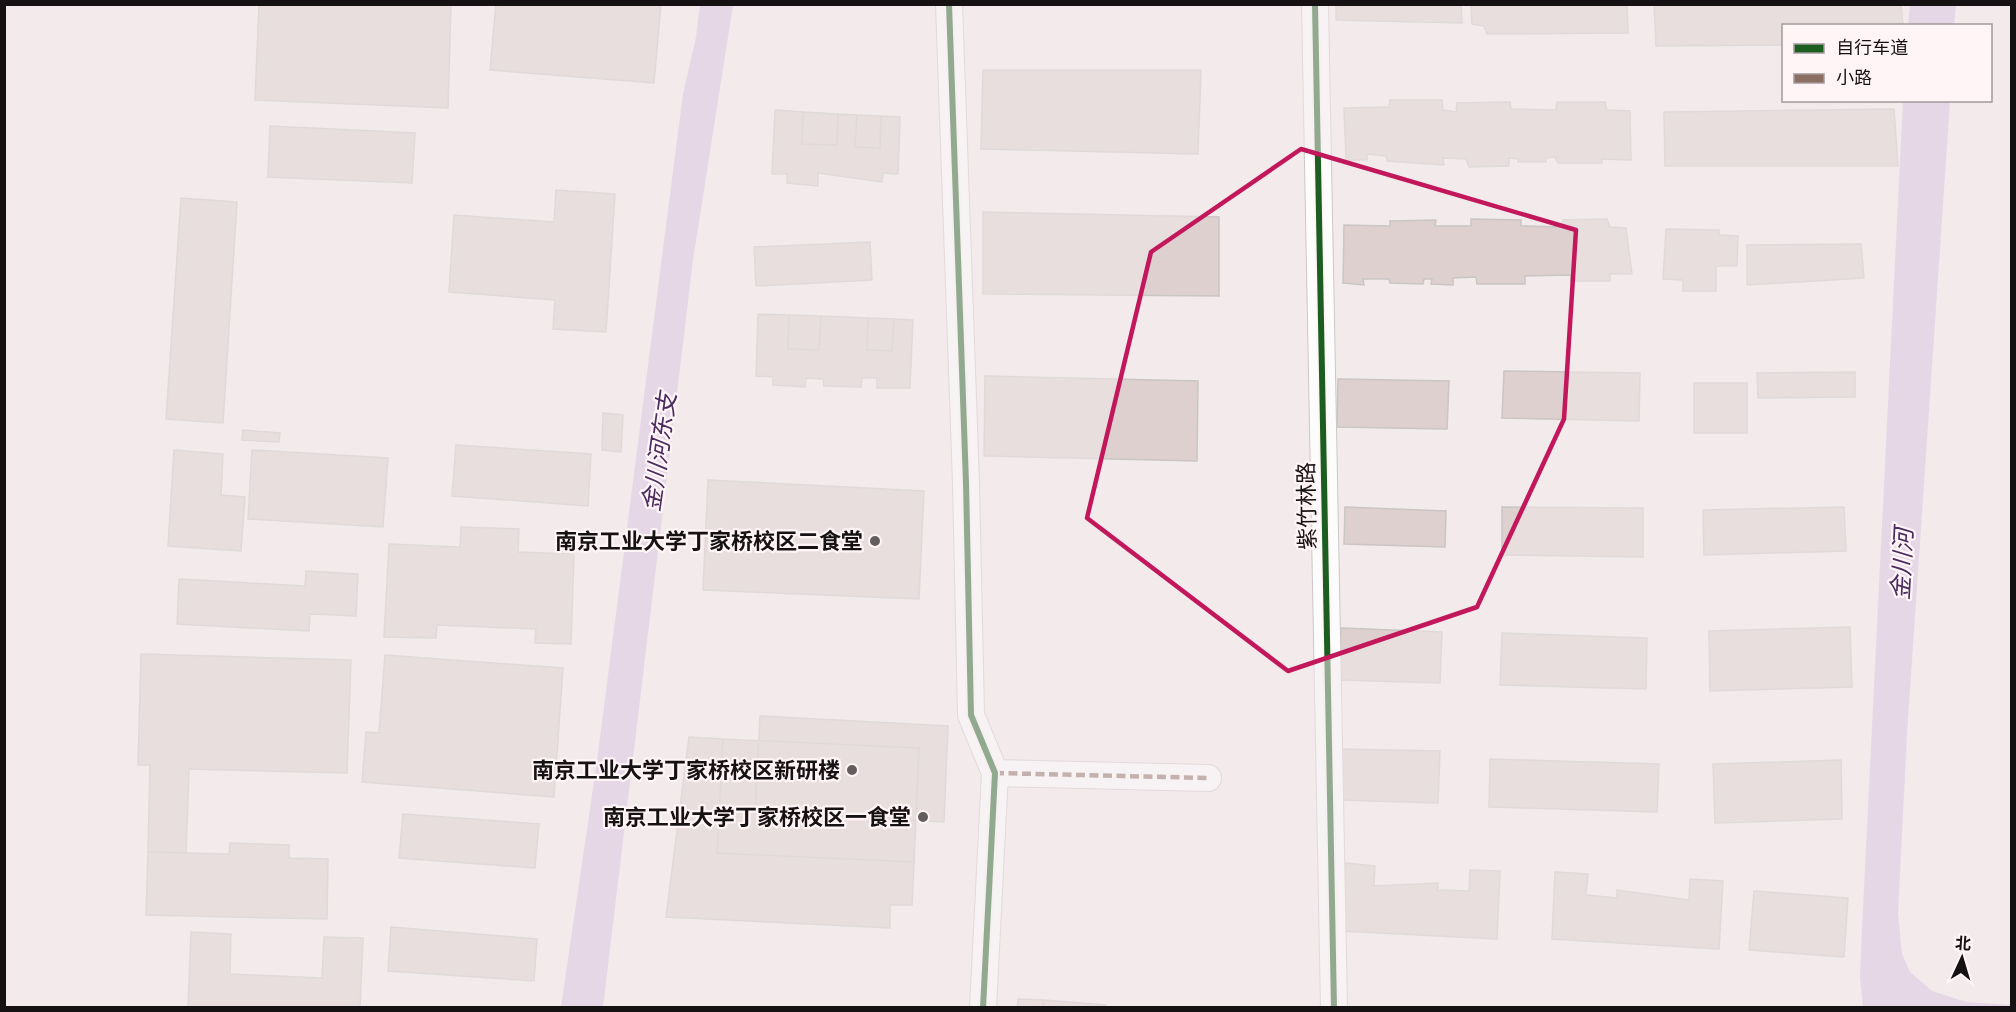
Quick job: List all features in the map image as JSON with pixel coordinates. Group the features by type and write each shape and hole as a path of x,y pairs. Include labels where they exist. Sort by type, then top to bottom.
{"street":[{"path":"949,4 966,483 971,715 995,773 983,1008"},
{"name":"紫竹林路","path":"1315,4 1334,1008"},
{"path":"995,773 1208,778"}],"highlighted area":[{"path":"1301,149 1576,230 1564,419 1477,607 1288,671 1087,518 1151,252"}],"water":[{"name":"金川河东支","path":"700,5 733,5 693,260 603,1007 561,1007 597,761 683,94 696,37"},
{"path":"1910,5 1956,5 1954,24 1908,24"},
{"name":"金川河","path":"1903,102 1950,102 1907,734 1898,914 1902,954 1910,972 1932,991 1966,1002 2011,1005 2011,1007 1863,1007 1860,977"}],"building":[{"path":"259,4 451,4 448,108 255,100"},
{"path":"496,4 661,4 654,83 490,70"},
{"path":"1336,4 1461,4 1462,23 1336,20"},
{"path":"1471,4 1627,4 1628,33 1487,34 1484,26 1472,24"},
{"path":"1654,4 1901,4 1903,24 1782,24 1782,45 1656,46"},
{"path":"983,70 1201,70 1198,154 981,149"},
{"path":"1390,100 1442,100 1443,110 1456,112 1457,103 1510,102 1511,109 1556,110 1557,102 1605,102 1607,110 1630,111 1631,160 1602,159 1602,163 1558,163 1555,157 1546,158 1546,162 1518,162 1518,159 1509,158 1509,166 1469,167 1466,159 1443,158 1444,165 1387,161 1386,156 1367,154 1367,160 1346,160 1344,108 1389,107"},
{"path":"1894,109 1898,166 1665,166 1664,112"},
{"path":"775,110 803,112 802,144 837,145 838,114 857,115 855,147 880,148 881,116 900,117 898,174 883,173 882,182 818,173 818,186 787,183 787,174 772,174"},
{"path":"803,112 838,114 837,145 802,144"},
{"path":"857,115 881,116 880,148 855,147"},
{"path":"270,126 415,133 412,183 268,177"},
{"path":"556,190 615,194 606,332 553,329 555,300 449,292 454,215 554,222"},
{"path":"181,198 237,202 223,423 166,419"},
{"path":"983,212 1219,217 1219,296 983,294"},
{"path":"1471,219 1521,220 1521,226 1563,227 1563,220 1607,219 1610,227 1626,228 1632,274 1610,274 1610,281 1571,281 1571,275 1525,276 1525,284 1477,284 1476,277 1453,278 1453,285 1431,284 1432,279 1424,279 1423,284 1390,283 1389,279 1363,279 1364,285 1343,283 1344,225 1390,226 1390,221 1436,220 1435,226 1471,226"},
{"path":"1666,229 1719,230 1719,235 1738,236 1737,266 1716,266 1716,291 1683,291 1683,280 1663,279"},
{"path":"870,242 872,280 756,286 754,247"},
{"path":"1861,244 1864,278 1747,285 1747,245"},
{"path":"758,314 789,315 788,349 819,350 821,316 868,318 867,350 892,351 894,319 913,320 910,388 877,388 877,378 862,378 861,387 824,386 823,379 806,378 805,387 773,385 773,377 756,376"},
{"path":"789,315 821,316 819,350 788,349"},
{"path":"868,318 894,319 892,351 867,350"},
{"path":"1504,371 1640,373 1639,421 1502,418"},
{"path":"1855,372 1855,397 1758,398 1757,373"},
{"path":"985,376 1198,381 1197,461 984,456"},
{"path":"1338,379 1449,381 1447,429 1337,427"},
{"path":"1694,383 1747,383 1747,433 1694,433"},
{"path":"603,413 623,415 621,452 602,450"},
{"path":"243,430 280,433 279,442 242,440"},
{"path":"456,445 591,454 588,506 452,496"},
{"path":"174,450 223,454 221,495 245,497 241,551 168,546"},
{"path":"252,450 388,458 383,527 248,519"},
{"path":"708,480 924,491 919,599 703,590"},
{"path":"1345,507 1446,511 1445,547 1344,544"},
{"path":"1502,507 1643,508 1643,557 1502,555"},
{"path":"1844,507 1846,551 1704,555 1703,510"},
{"path":"461,527 519,529 518,552 574,554 571,644 535,643 536,629 437,625 436,638 384,637 389,544 460,547"},
{"path":"306,571 358,574 356,616 310,614 309,631 177,624 179,579 305,586"},
{"path":"1850,627 1852,687 1710,691 1709,631"},
{"path":"1341,628 1442,632 1440,683 1339,680"},
{"path":"1502,633 1647,638 1646,689 1500,685"},
{"path":"141,654 351,660 347,773 189,769 186,853 148,852 150,765 138,765"},
{"path":"385,655 563,668 554,797 362,782 366,732 379,733"},
{"name":"南京工业大学丁家桥校区新研楼","path":"760,716 948,726 944,822 755,813"},
{"path":"689,737 723,739 717,853 914,862 912,905 890,905 890,928 666,917"},
{"path":"723,739 919,748 914,862 717,853"},
{"path":"1340,749 1440,751 1438,803 1338,800"},
{"path":"1490,759 1659,764 1657,812 1489,807"},
{"path":"1841,760 1842,819 1715,823 1713,764"},
{"path":"403,814 539,824 535,868 399,858"},
{"path":"230,843 289,845 289,858 328,859 327,919 146,915 148,852 229,854"},
{"path":"1345,863 1375,866 1374,886 1438,883 1438,890 1469,891 1470,870 1500,871 1497,939 1341,931"},
{"path":"1555,872 1588,874 1586,895 1617,898 1617,890 1689,900 1690,879 1723,881 1719,949 1552,939"},
{"path":"1754,891 1848,898 1844,957 1749,950"},
{"path":"391,927 537,939 534,981 388,971"},
{"path":"191,932 231,934 230,974 322,978 324,937 363,938 360,1008 188,1008"},
{"path":"1018,999 1044,1000 1043,1008 1017,1008"},
{"path":"1044,1000 1106,1005 1106,1008 1043,1008"}],"marked path":[{"path":"995,773 1208,778"}],"cycle path":[{"path":"949,4 966,483 971,715 995,773 983,1008"},
{"path":"1315,4 1334,1008"}],"place":[{"name":"南京工业大学丁家桥校区二食堂","path":"875,541"},
{"name":"南京工业大学丁家桥校区新研楼","path":"852,770"},
{"name":"南京工业大学丁家桥校区一食堂","path":"923,817"}]}
